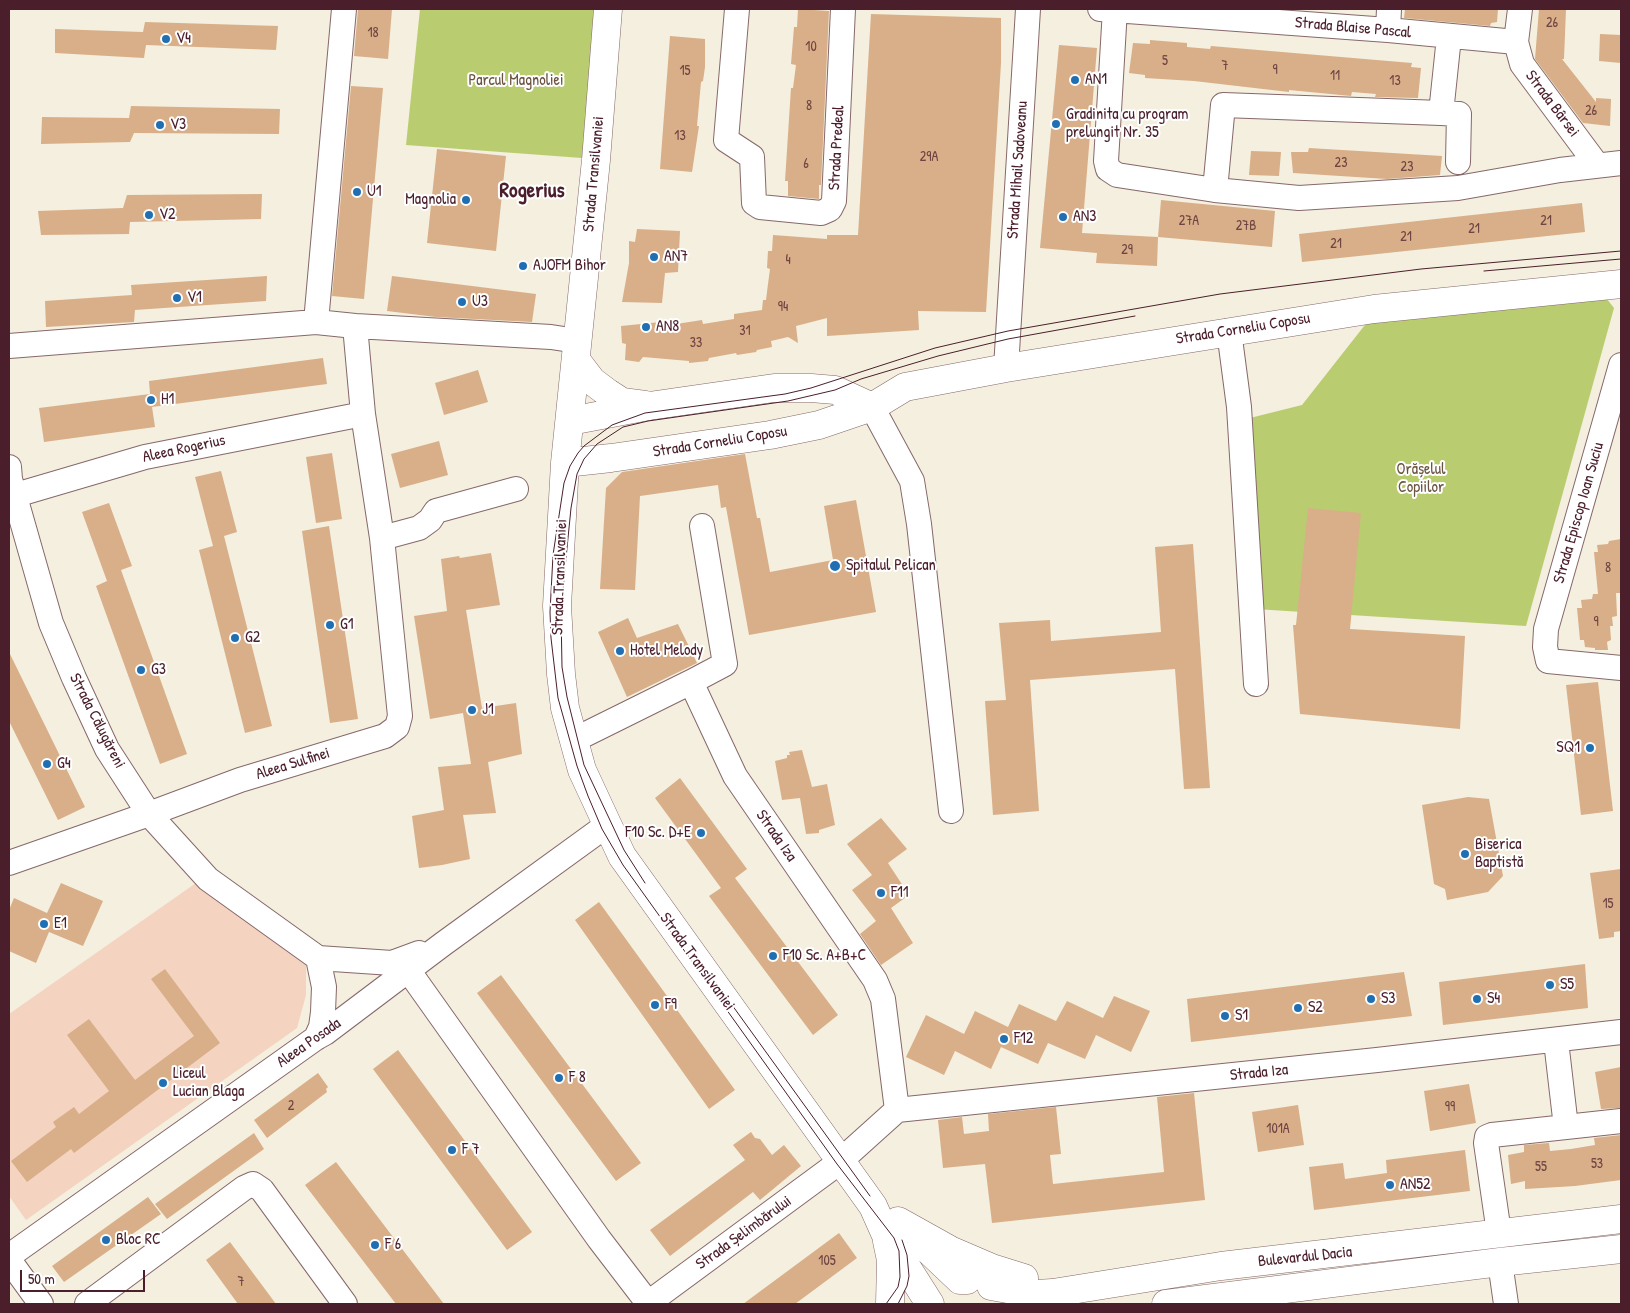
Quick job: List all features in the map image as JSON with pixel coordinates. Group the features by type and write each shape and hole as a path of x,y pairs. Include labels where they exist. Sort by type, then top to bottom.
{"main road":[{"name":"Strada Transilvaniei","path":"608,9 596,160 565,463 557,606 560,674 566,708 582,770 622,856 642,886 873,1206 892,1227 960,1280 988,1290"},
{"name":"Strada Corneliu Coposu","path":"565,463 600,460 770,435 819,425 872,407 905,388 1006,368 1374,309 1621,284"},
{"path":"577,350 592,380 608,393 622,402 649,406"},
{"path":"570,421 649,406 790,387 835,390 872,407"},
{"name":"Bulevardul Dacia","path":"988,1290 1035,1294 1053,1293 1221,1266 1362,1251 1621,1219"},
{"name":"Strada Transilvaniei","path":"892,1227 930,1304"},
{"path":"890,1304 892,1227 1014,1275 1049,1284 1221,1266"},
{"name":"Bulevardul Dacia","path":"1166,1304 1500,1262 1621,1249"},
{"path":"935,1304 945,1289 955,1283 988,1290"},
{"path":"1223,1304 1256,1294"}],"street":[{"path":"316,322 344,9"},
{"name":"Strada Predeal","path":"737,9 726,140 752,157 754,203 760,207 821,213 830,209 834,201 843,9"},
{"name":"Strada Mihail Sadoveanu","path":"1006,368 1028,9"},
{"name":"Strada Blaise Pascal","path":"1100,9 1389,20 1449,37 1516,42"},
{"path":"1115,9 1106,161 1108,169 1117,175 1215,190 1299,198 1458,188 1621,162"},
{"name":"Strada Bârsei","path":"1520,9 1516,42 1522,64 1597,165"},
{"path":"1441,113 1449,37"},
{"path":"1215,190 1224,105 1459,114 1458,162"},
{"path":"9,346 316,322 355,326 551,337 577,350"},
{"name":"Aleea Sulfinei","path":"9,863 240,780 385,736 397,727 400,716 382,538 363,414 355,326"},
{"path":"1229,331 1240,407 1256,684"},
{"name":"Strada Episcop Ioan Suciu","path":"1620,674 1548,661 1545,647 1546,629 1621,365"},
{"path":"872,407 912,481 952,811"},
{"name":"Aleea Rogerius","path":"12,496 145,457 363,414"},
{"name":"Strada Călugăreni","path":"9,467 12,496 51,623 107,748 149,814 208,879 318,958"},
{"path":"382,538 419,528 430,520 436,511 516,490"},
{"path":"574,740 724,664 702,526"},
{"name":"Strada Iza","path":"691,682 735,776 875,980 883,999 897,1110 1556,1041 1621,1032"},
{"name":"Aleea Posada","path":"9,1258 325,1033 607,825"},
{"path":"316,1038 321,1027 324,1012 324,987 318,958 392,963 442,945"},
{"path":"408,970 593,1231 648,1304"},
{"path":"1556,1041 1566,1127"},
{"path":"841,1161 897,1110"},
{"path":"1499,1233 1486,1143 1487,1137 1621,1121"},
{"name":"Strada Șelimbărului","path":"648,1304 841,1161"},
{"path":"86,1304 244,1188 253,1184 262,1190 345,1304"},
{"path":"9,1258 41,1304"},
{"path":"1500,1262 1506,1304"}],"shaded area":[{"path":"196,883 306,962 306,995 297,1028 26,1220 9,1196 9,1014"}],"green space":[{"name":"Parcul Magnoliei","path":"420,9 596,9 582,158 406,145"},
{"name":"Orășelul Copiilor","path":"1599,289 1614,308 1526,626 1255,609 1242,420 1302,405 1372,316"}],"building":[{"path":"358,9 392,9 388,59 354,56"},
{"path":"798,9 829,11 819,199 788,196 788,181 785,181 791,88 793,88 796,65 791,64 794,27 797,27"},
{"path":"1405,9 1498,9 1497,22 1491,23 1490,26 1404,18"},
{"path":"1539,9 1566,9 1564,59 1562,59 1596,102 1596,98 1611,99 1610,126 1583,123 1535,59"},
{"path":"871,14 1001,18 1001,63 986,312 918,311 919,330 827,336 827,318 796,326 798,343 788,337 771,341 772,347 757,350 756,352 737,355 736,353 709,358 708,361 689,363 689,361 643,357 639,362 625,360 626,344 622,343 621,326 671,321 670,325 702,320 703,324 734,319 734,314 762,310 763,300 766,300 770,269 767,268 768,251 772,251 773,235 827,239 827,235 858,235"},
{"name":"V4","path":"145,22 278,26 276,50 146,45 144,58 55,53 55,29 143,32"},
{"path":"1600,34 1621,35 1621,63 1599,61"},
{"path":"670,36 705,39 705,67 703,81 701,82 697,126 699,126 692,172 660,169"},
{"path":"1150,40 1187,43 1187,47 1210,49 1211,46 1412,63 1411,67 1421,68 1418,98 1375,97 1376,94 1352,92 1351,96 1289,90 1289,92 1194,81 1145,78 1145,75 1129,73 1133,43 1150,44"},
{"path":"1059,45 1097,48 1082,233 1158,237 1157,266 1096,263 1097,253 1040,248"},
{"name":"U1","path":"351,86 383,88 364,299 332,296"},
{"name":"V3","path":"131,106 280,109 279,134 134,133 130,142 41,144 42,117 129,118"},
{"path":"1309,148 1442,156 1440,175 1387,179 1293,173 1291,152 1308,152"},
{"name":"Magnolia","path":"437,149 506,156 496,251 427,243"},
{"path":"1251,151 1281,152 1279,176 1249,175"},
{"name":"V2","path":"262,194 261,219 130,222 129,234 41,235 38,211 123,208 127,195"},
{"path":"1161,200 1275,211 1272,247 1158,237"},
{"path":"1582,203 1585,232 1302,262 1299,234"},
{"name":"AN7","path":"637,229 680,231 678,272 665,273 662,303 622,302 629,263 629,241 635,242"},
{"name":"V1","path":"267,276 266,301 135,310 134,322 46,327 45,301 132,295 131,285"},
{"name":"U3","path":"392,276 536,294 532,322 436,317 387,311"},
{"name":"H1","path":"323,358 327,384 152,407 155,427 44,442 39,408 150,394 149,381"},
{"path":"478,370 488,402 444,415 435,383"},
{"path":"439,441 448,475 400,488 391,454"},
{"path":"332,453 342,519 316,523 306,457"},
{"path":"745,454 757,518 760,518 770,572 833,560 824,506 856,500 876,612 749,635 726,507 721,508 718,485 640,496 635,590 600,589 606,488 622,472"},
{"name":"G2","path":"221,471 237,532 224,536 272,726 245,733 199,550 213,546 195,477"},
{"name":"G3","path":"109,503 132,566 121,570 187,754 160,764 96,586 107,581 82,512"},
{"path":"1308,508 1361,513 1350,629 1465,636 1460,729 1300,714 1293,625 1296,625"},
{"name":"G1","path":"329,526 358,719 330,723 302,531"},
{"path":"1621,539 1621,593 1616,593 1617,616 1612,617 1613,626 1610,626 1611,640 1607,642 1608,650 1595,650 1595,648 1585,647 1584,640 1580,640 1577,608 1582,608 1581,600 1592,599 1593,594 1598,594 1594,552 1598,552 1597,545 1608,544 1609,541"},
{"path":"1193,544 1210,788 1184,789 1175,669 1030,680 1039,811 993,815 985,701 1006,700 999,623 1050,620 1051,641 1161,632 1155,547"},
{"name":"J1","path":"491,553 500,605 466,610 482,708 516,703 522,754 488,762 496,813 463,815 470,859 419,868 412,816 444,810 438,767 471,764 463,713 430,719 414,616 447,611 441,559"},
{"path":"628,618 637,638 678,624 697,663 627,697 598,632"},
{"name":"G4","path":"9,652 85,807 58,820 9,721"},
{"name":"SQ1","path":"1598,682 1613,811 1581,815 1566,685"},
{"path":"802,750 812,787 827,784 835,825 819,830 819,833 806,834 800,798 782,800 775,761 787,758 787,755 790,755 789,752"},
{"name":"F10 Sc. A+B+C","path":"680,778 747,869 735,878 838,1015 813,1035 709,896 721,888 655,798"},
{"name":"Biserica Baptistă","path":"1468,797 1489,799 1503,876 1488,892 1447,900 1445,889 1434,884 1422,805"},
{"name":"F11","path":"881,818 907,849 888,863 909,895 891,908 913,943 881,965 860,934 876,921 852,890 872,875 847,844"},
{"path":"1621,869 1621,931 1614,932 1614,937 1599,939 1590,873"},
{"name":"E1","path":"61,883 103,901 83,946 49,932 36,963 9,951 9,910 14,898 47,913"},
{"name":"F9","path":"599,902 735,1090 709,1109 575,920"},
{"path":"1585,964 1588,1008 1443,1025 1439,982"},
{"path":"165,969 220,1043 74,1153 71,1149 27,1182 11,1161 56,1127 53,1122 74,1107 79,1114 109,1091 67,1035 89,1019 135,1080 194,1036 151,979"},
{"path":"1404,972 1412,1016 1191,1042 1187,999"},
{"name":"F 8","path":"501,975 641,1163 616,1181 477,993"},
{"name":"F12","path":"1114,996 1150,1011 1131,1052 1096,1035 1085,1059 1048,1043 1038,1064 1001,1047 991,1069 955,1051 944,1075 906,1057 926,1015 964,1034 975,1011 1008,1027 1019,1004 1056,1021 1067,1001 1103,1018"},
{"name":"F 7","path":"398,1050 532,1232 507,1250 373,1069"},
{"path":"1621,1067 1621,1108 1601,1109 1595,1072"},
{"path":"318,1073 328,1087 326,1089 327,1092 267,1138 254,1120"},
{"path":"1469,1084 1476,1123 1430,1131 1424,1091"},
{"path":"1194,1093 1205,1200 992,1223 985,1164 943,1168 938,1120 962,1117 964,1134 989,1131 988,1114 1056,1107 1061,1154 1050,1155 1053,1184 1164,1172 1157,1097"},
{"path":"1298,1105 1304,1145 1258,1152 1252,1112"},
{"path":"751,1132 755,1138 760,1139 772,1155 784,1145 801,1166 760,1200 753,1192 670,1256 650,1230 745,1160 733,1145"},
{"path":"254,1133 264,1149 167,1219 155,1204"},
{"path":"1621,1135 1621,1180 1575,1186 1525,1189 1525,1181 1511,1184 1508,1155 1524,1152 1524,1145 1549,1143 1550,1151 1571,1149 1595,1145 1594,1138"},
{"name":"AN52","path":"1465,1150 1470,1191 1314,1210 1309,1167 1343,1163 1345,1179 1387,1173 1386,1160"},
{"name":"F 6","path":"336,1162 444,1304 396,1304 305,1185"},
{"name":"Bloc RC","path":"148,1197 161,1214 64,1282 52,1266"},
{"path":"839,1233 857,1258 795,1304 743,1304"},
{"path":"230,1242 276,1304 238,1304 206,1260"}],"tram line":[{"path":"886,1304 898,1287 900,1277 899,1251 894,1238 837,1164 623,865 602,829 577,766 558,698 550,612 553,555 564,483 570,466 578,453 584,446 612,425 645,413 785,394 811,388 935,348 1008,331 1220,294 1421,269 1621,251"},
{"path":"1484,271 1621,259"},
{"path":"645,883 624,850 584,765 567,697 562,667 561,612 571,508 577,474 584,459 597,444 623,427 648,421 788,401 835,390 861,379 938,356 1008,339 1135,316"},
{"path":"706,969 870,1196"},
{"path":"898,1304 907,1286 909,1276 907,1255 902,1240"}],"place":[{"name":"V4","path":"166,39"},
{"name":"AN1","path":"1075,80"},
{"name":"Gradinita cu program prelungit Nr. 35","path":"1056,124"},
{"name":"V3","path":"160,125"},
{"name":"U1","path":"357,192"},
{"name":"Magnolia","path":"466,200"},
{"name":"V2","path":"149,215"},
{"name":"AN3","path":"1063,217"},
{"name":"AN7","path":"654,257"},
{"name":"AJOFM Bihor","path":"523,266"},
{"name":"V1","path":"177,298"},
{"name":"U3","path":"462,302"},
{"name":"AN8","path":"646,327"},
{"name":"H1","path":"151,400"},
{"name":"Spitalul Pelican","path":"835,566"},
{"name":"G1","path":"330,625"},
{"name":"G2","path":"235,638"},
{"name":"Hotel Melody","path":"620,651"},
{"name":"G3","path":"141,670"},
{"name":"J1","path":"472,710"},
{"name":"SQ1","path":"1590,748"},
{"name":"G4","path":"47,764"},
{"name":"F10 Sc. D+E","path":"701,833"},
{"name":"Biserica Baptistă","path":"1465,854"},
{"name":"F11","path":"881,893"},
{"name":"E1","path":"44,924"},
{"name":"F10 Sc. A+B+C","path":"773,956"},
{"name":"S5","path":"1550,985"},
{"name":"S3","path":"1371,999"},
{"name":"S4","path":"1477,999"},
{"name":"F9","path":"655,1005"},
{"name":"S2","path":"1298,1008"},
{"name":"S1","path":"1225,1016"},
{"name":"F12","path":"1004,1039"},
{"name":"F 8","path":"559,1078"},
{"name":"Liceul Lucian Blaga","path":"163,1083"},
{"name":"F 7","path":"452,1150"},
{"name":"AN52","path":"1390,1185"},
{"name":"Bloc RC","path":"106,1240"},
{"name":"F 6","path":"375,1245"}],"district":[{"name":"Rogerius","path":"532,191"}]}
